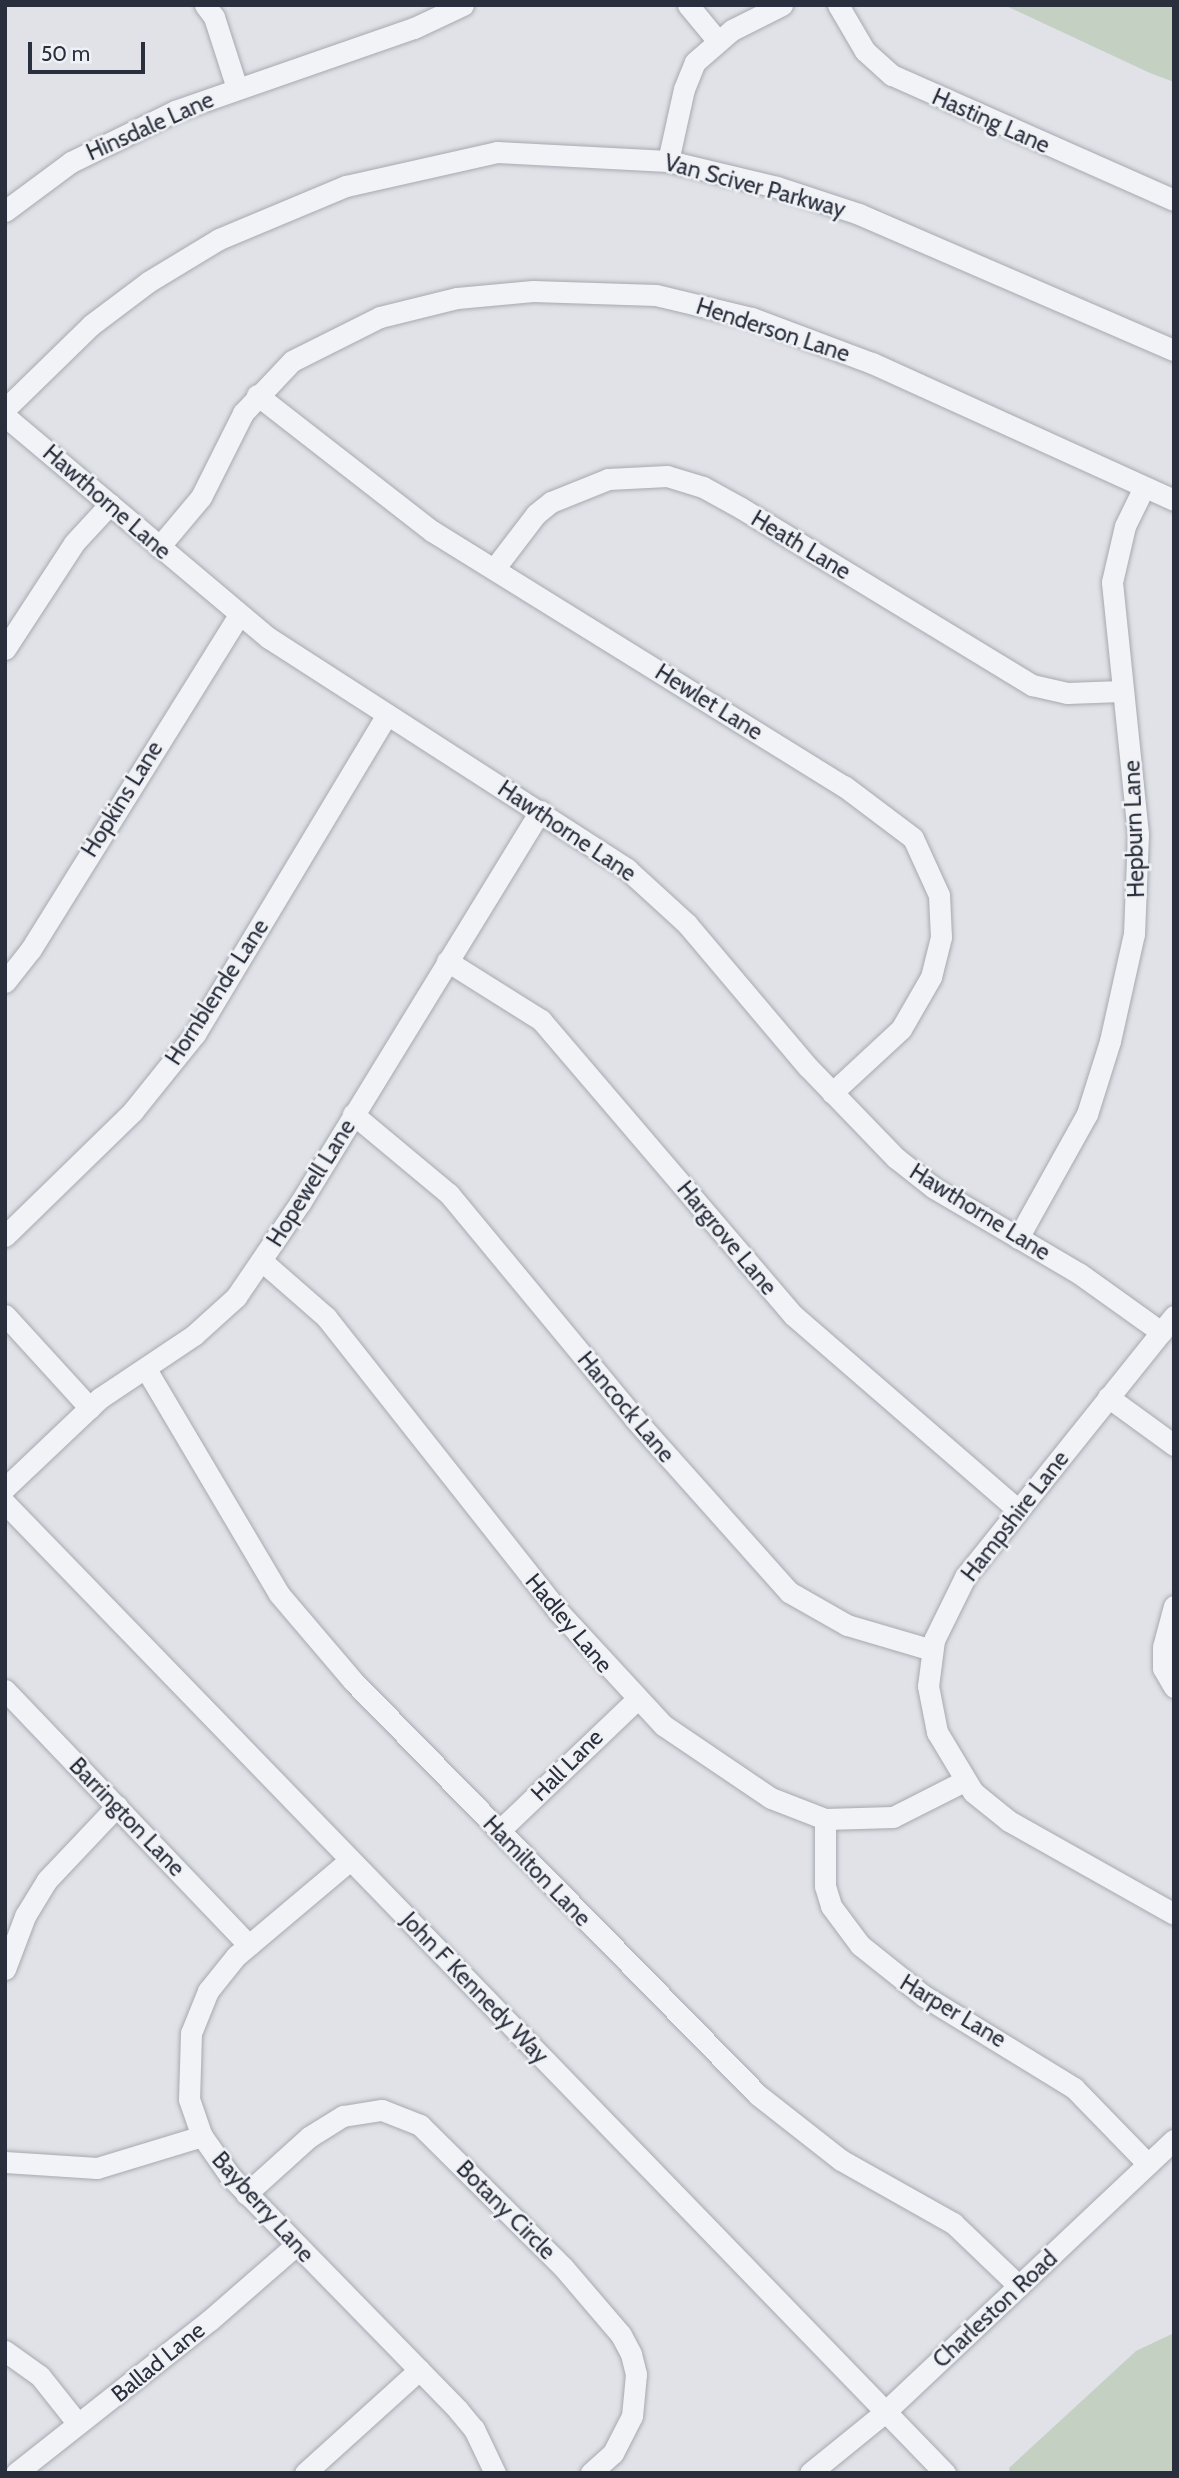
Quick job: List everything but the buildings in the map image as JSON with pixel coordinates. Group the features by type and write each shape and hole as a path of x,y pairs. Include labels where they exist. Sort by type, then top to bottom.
{"street":[{"path":"205,5 214,17 237,88"},
{"name":"Hinsdale Lane","path":"5,211 91,151 175,110 414,29 463,5"},
{"path":"688,5 717,40"},
{"path":"668,161 688,75 717,40 782,5"},
{"name":"Hasting Lane","path":"838,5 865,51 892,75 1174,200"},
{"name":"Van Sciver Parkway","path":"5,409 81,333 148,282 219,239 301,202 412,169 498,152 668,161 859,214 1174,351"},
{"name":"Henderson Lane","path":"159,547 201,497 230,434 257,395 312,348 380,317 482,295 582,289 644,294 728,310 776,326 872,363 1174,500"},
{"name":"Hewlet Lane","path":"257,395 432,531 844,786 913,838 939,895 941,937 931,978 901,1029 832,1093"},
{"name":"Hawthorne Lane","path":"5,416 239,615 387,715 607,853 667,905 832,1093 915,1174 1098,1286 1167,1324"},
{"name":"Heath Lane","path":"494,569 536,514 551,502 608,480 667,476 731,503 1032,685 1067,693 1122,691"},
{"name":"Hepburn Lane","path":"1018,1238 1087,1114 1129,961 1138,909 1139,858 1112,582 1122,534 1144,487"},
{"path":"5,649 74,543 110,504"},
{"name":"Hopkins Lane","path":"5,982 31,949 239,615"},
{"name":"Hornblende Lane","path":"5,1236 133,1111 195,1034 387,715"},
{"name":"Hopewell Lane","path":"5,1488 90,1408 216,1317 262,1261 540,811"},
{"name":"Hargrove Lane","path":"447,961 541,1020 719,1232 810,1333 1017,1509"},
{"name":"Hancock Lane","path":"353,1114 449,1194 771,1575 827,1617 932,1650"},
{"name":"Hadley Lane","path":"262,1261 326,1317 540,1590 636,1700 663,1725 754,1788 803,1814 825,1819 893,1816 964,1781"},
{"path":"5,1315 90,1408"},
{"name":"Hampshire Lane","path":"1167,1324 965,1577 942,1618 932,1650 931,1709 946,1754 964,1781 1009,1821 1174,1914"},
{"name":"Hamilton Lane","path":"146,1369 292,1612 499,1831 778,2113 841,2160 953,2223 1019,2287"},
{"path":"1108,1397 1174,1445"},
{"name":"John F Kennedy Way","path":"5,1503 945,2473"},
{"path":"1174,1606 1165,1628 1163,1658 1174,1687"},
{"name":"Barrington Lane","path":"5,1690 249,1945"},
{"name":"Hall Lane","path":"499,1831 636,1700"},
{"path":"5,1969 25,1916 47,1880 117,1806"},
{"name":"Harper Lane","path":"825,1819 825,1886 831,1906 860,1945 924,1996 1065,2081 1148,2164"},
{"name":"Bayberry Lane","path":"350,1860 249,1945 208,1991 191,2033 189,2099 202,2136 246,2194 474,2429 495,2473"},
{"name":"Botany Circle","path":"246,2194 309,2137 343,2116 382,2110 419,2125 564,2267 614,2327 631,2354 636,2374 632,2416 613,2453 591,2473"},
{"path":"5,2162 97,2168 202,2136"},
{"name":"Charleston Road","path":"810,2473 885,2412 1174,2140"},
{"name":"Ballad Lane","path":"16,2473 296,2245"},
{"path":"5,2351 40,2376 78,2424"},
{"path":"305,2473 419,2370"}],"green space":[{"path":"1004,5 1174,5 1174,82 1150,73"},
{"path":"1174,2333 1174,2473 1010,2473 1009,2468 1136,2351"}]}
